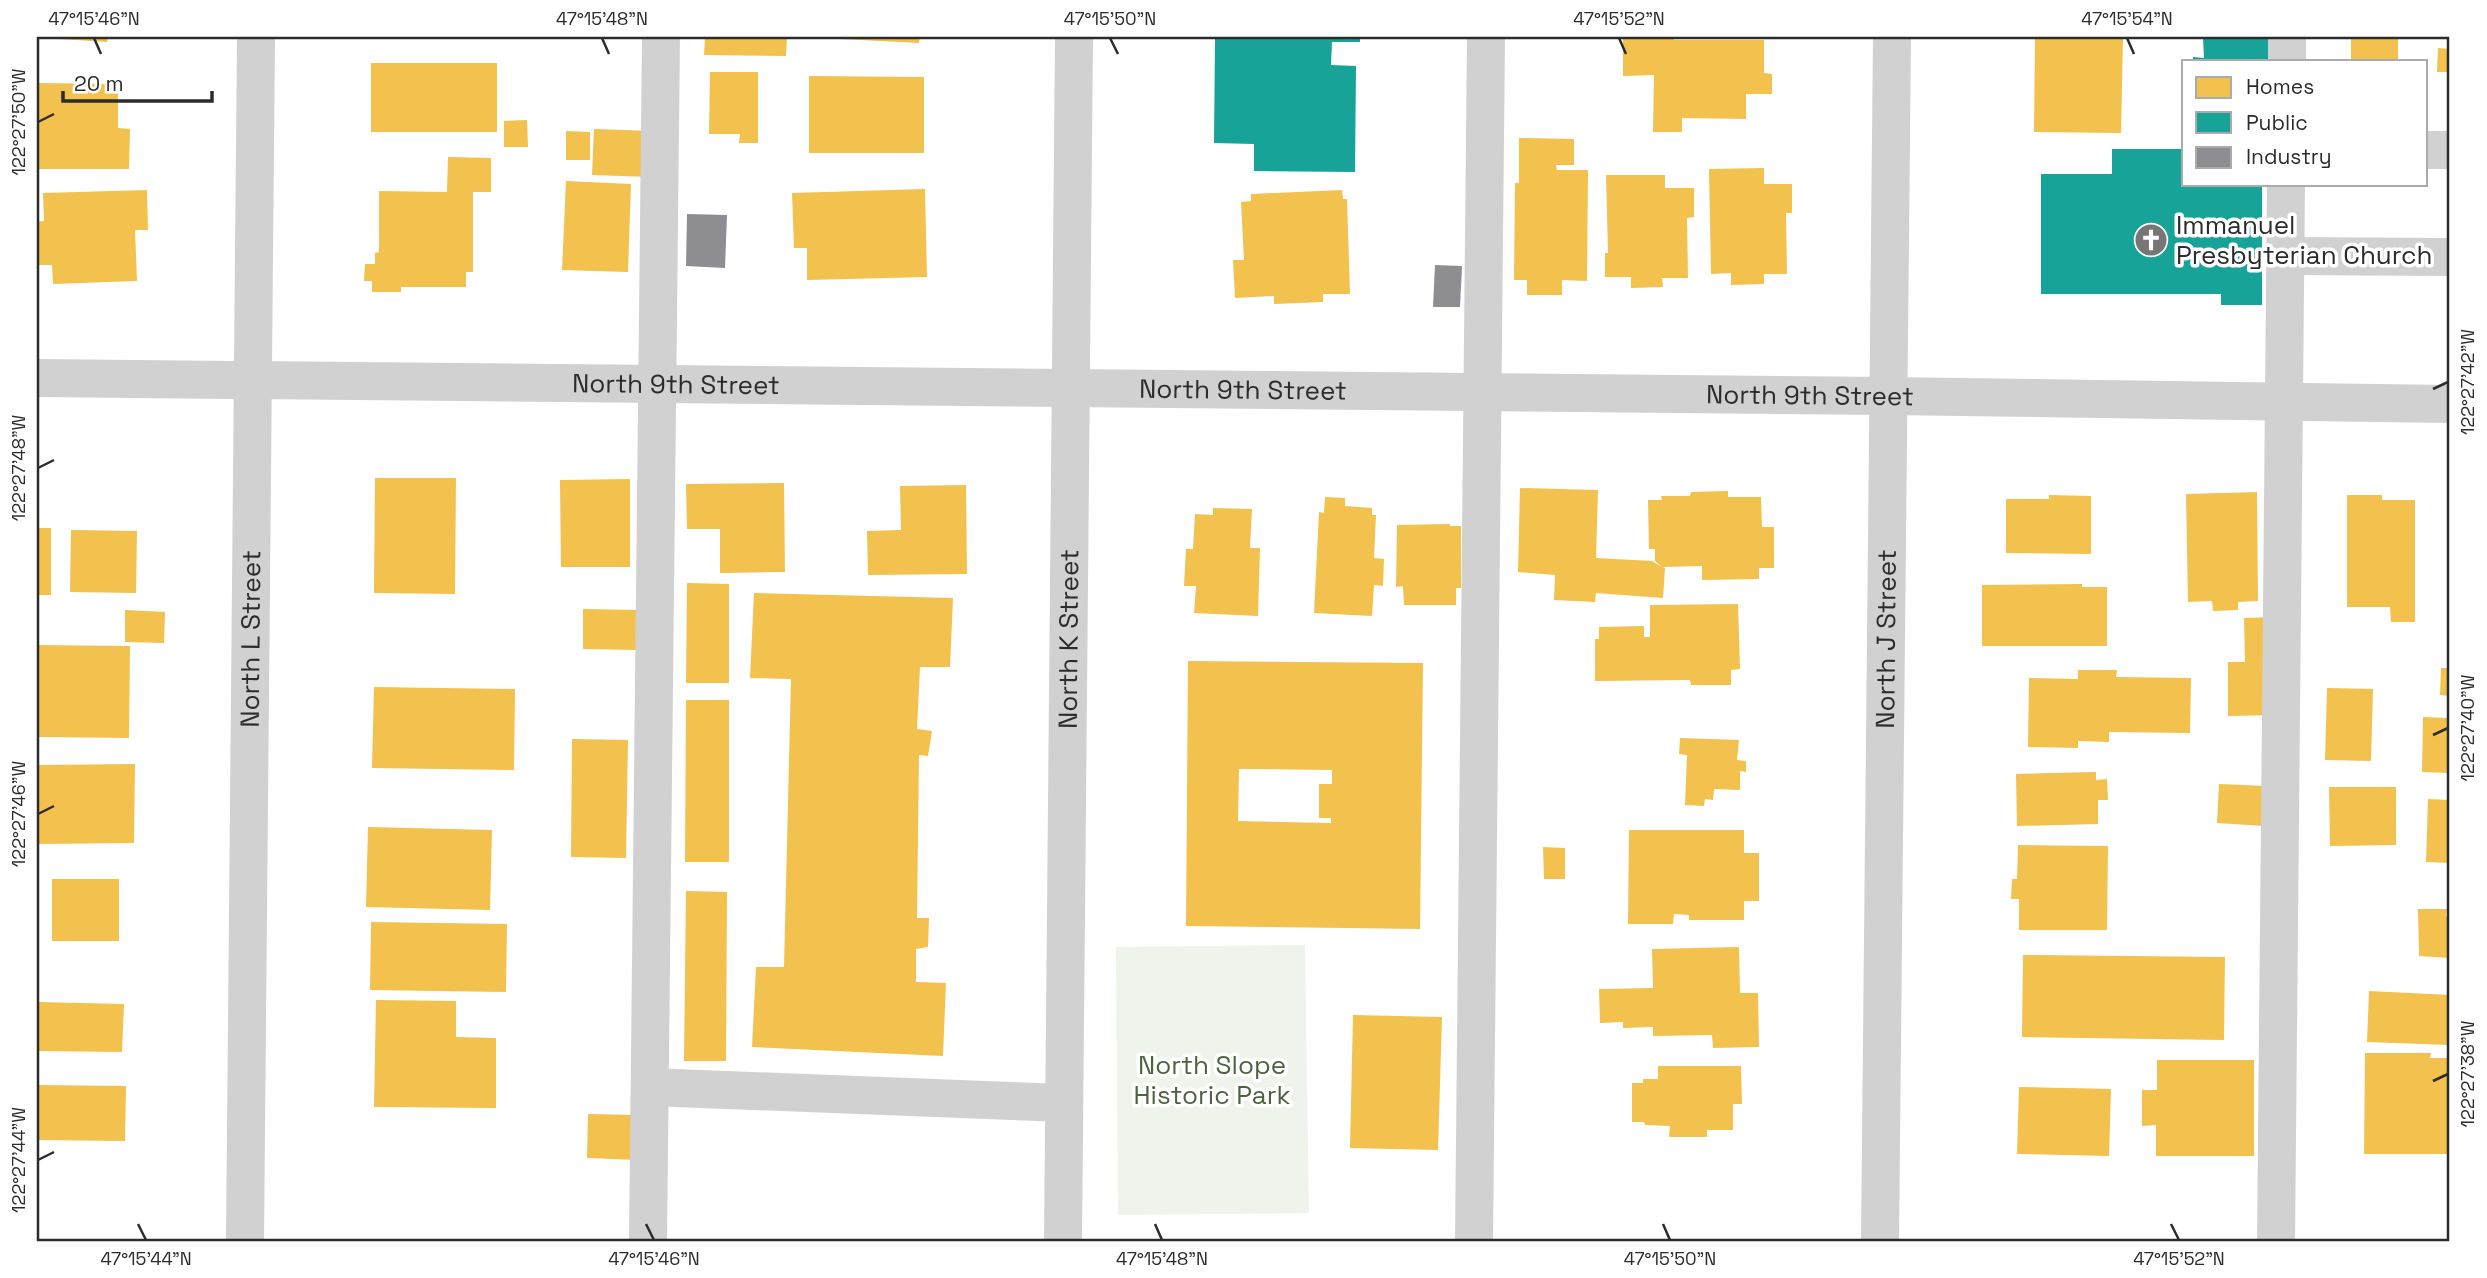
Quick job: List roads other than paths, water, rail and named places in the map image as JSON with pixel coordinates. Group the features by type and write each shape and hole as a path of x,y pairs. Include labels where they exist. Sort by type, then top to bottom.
{"street":[{"name":"North L Street","path":"245,1241 256,37"},
{"path":"648,1241 661,37"},
{"name":"North K Street","path":"1063,1241 1074,37"},
{"path":"1474,1241 1486,37"},
{"name":"North J Street","path":"1880,1241 1892,37"},
{"path":"2287,37 2287,60"},
{"path":"2428,149 2450,150"},
{"path":"2276,1241 2286,186"},
{"path":"2285,256 2450,257"},
{"name":"North 9th Street","path":"37,378 2450,404"},
{"path":"650,1087 1064,1103"}],"place":[{"name":"Immanuel Presbyterian Church","path":"2151,240"}],"park label":[{"name":"North Slope Historic Park","path":"1212,1080"}]}
